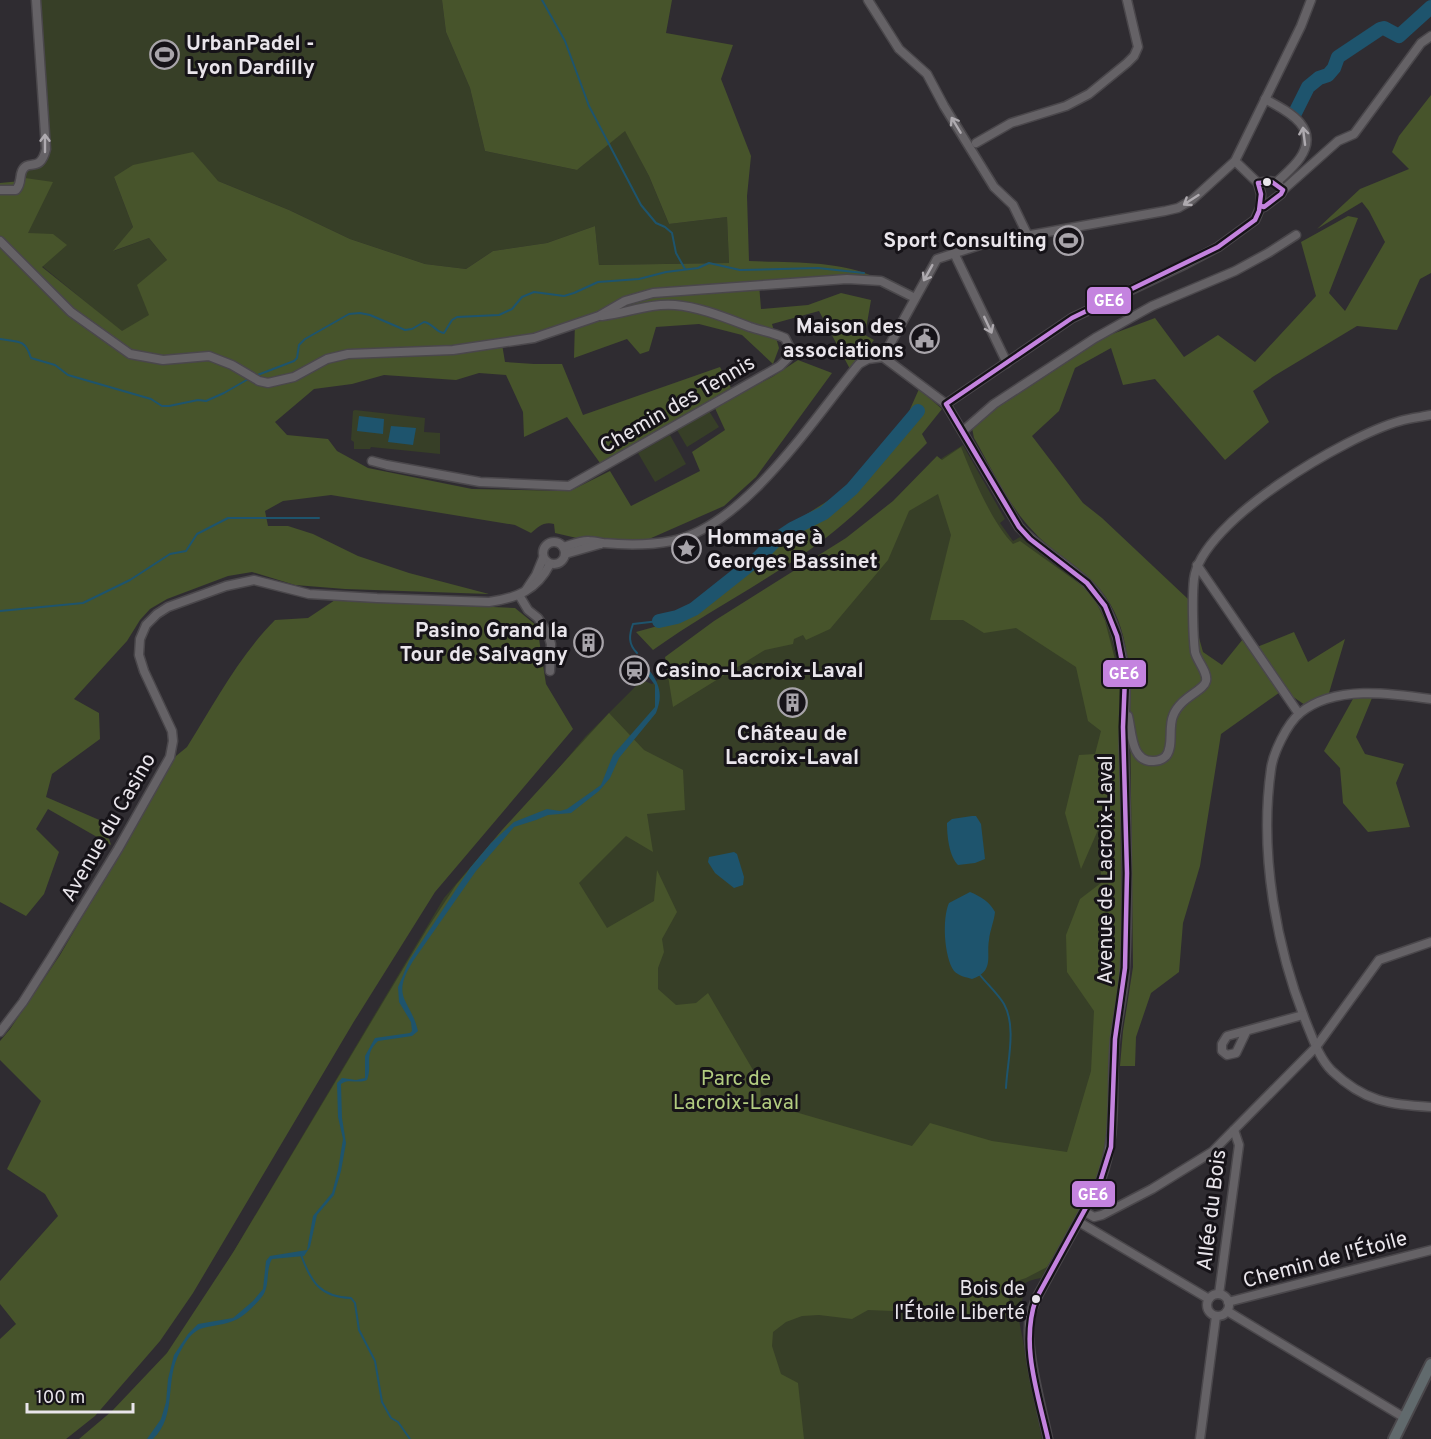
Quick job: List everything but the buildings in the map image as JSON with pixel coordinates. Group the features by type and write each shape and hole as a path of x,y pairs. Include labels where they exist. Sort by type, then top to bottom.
{"main road":[{"path":"1394,1439 1431,1364"}],"street":[{"path":"0,190 16,190 20,185 21,171 26,166 38,164 43,160 46,149 36,0"},
{"path":"868,0 899,50 927,74 986,175 994,187 1013,205 1028,236"},
{"path":"976,143 1011,123 1066,105 1089,94 1128,63 1138,47 1127,0"},
{"path":"564,550 588,540 603,543 662,542 691,535 717,523 732,512 792,448 859,364 868,359 883,357 937,259 986,243 1178,208 1201,193 1235,161 1301,26 1311,0"},
{"path":"1280,186 1338,141 1354,134 1420,43 1431,36"},
{"path":"1260,206 1264,207 1281,194 1280,186 1300,158 1306,144 1306,134 1297,119 1265,99"},
{"path":"948,408 1072,318 1218,247 1255,220 1262,195 1258,183 1235,161"},
{"path":"1258,183 1272,181 1280,186"},
{"path":"963,431 994,404 1095,338 1152,306 1235,271 1268,254 1296,235"},
{"path":"0,241 71,312 130,354 163,360 209,356 243,371 260,382 286,380 320,362 341,355 367,352 453,350 534,338 599,316 625,301 653,293 847,279 881,281 915,298"},
{"path":"954,253 1007,363"},
{"name":"Chemin des Tennis","path":"372,460 387,465 480,482 568,486 780,366 788,358 790,348 785,338 774,333 710,312 674,305 640,307 599,316"},
{"name":"Avenue de Lacroix-Laval","path":"883,357 937,395 963,431 1019,527 1030,539 1087,583 1105,606 1117,636 1125,676 1127,873 1125,968 1115,1039 1111,1147 1100,1182 1036,1299 1030,1317 1028,1333 1030,1349 1048,1439"},
{"path":"1124,716 1128,716 1134,748 1140,758 1151,762 1167,755 1169,729 1175,709 1180,702 1202,688 1206,682 1196,653 1194,580 1197,565 1203,553 1232,522 1249,506 1295,473 1348,443 1400,421 1431,416"},
{"path":"547,561 543,552 548,544 554,542 564,550"},
{"path":"550,670 551,644 548,634 538,618 528,610 522,593 547,561 560,563 564,550"},
{"path":"1197,565 1299,714"},
{"name":"Avenue du Casino","path":"0,1032 23,1002 51,958 170,757 174,741 172,730 144,671 139,655 140,639 146,625 157,615 168,607 206,592 254,580 309,594 355,597 489,602 508,599 522,593"},
{"path":"1431,699 1414,696 1345,694 1331,696 1299,714 1276,750 1271,768 1268,822 1271,887 1278,933 1303,1015 1317,1047 1330,1069 1351,1087 1379,1102 1431,1107"},
{"path":"1085,1212 1095,1217 1102,1215 1152,1189 1212,1152 1317,1047 1379,960 1431,942"},
{"path":"1246,1032 1303,1015"},
{"name":"Allée du Bois","path":"1219,1294 1239,1145 1234,1130"},
{"path":"1079,1222 1209,1299"},
{"name":"Chemin de l'Étoile","path":"1227,1307 1431,1250"},
{"path":"1219,1294 1225,1297 1227,1307 1222,1315 1216,1316 1208,1310 1209,1299 1219,1294"},
{"path":"1227,1307 1406,1418"},
{"path":"1200,1439 1216,1316"}],"green space":[{"path":"36,0 442,0 446,32 470,88 485,151 577,170 625,130 649,176 669,224 727,217 729,263 599,265 595,226 547,243 493,251 466,269 425,264 350,239 289,210 218,181 114,177 133,227 114,251 149,238 167,260 150,315 122,332 42,266 27,233 21,171 43,160"},
{"path":"442,0 672,0 666,33 733,45 721,79 751,156 747,196 749,261 831,265 877,278 759,284 761,309 808,305 841,293 871,300 865,335 874,340 850,369 819,311 772,324 779,348 773,364 742,335 699,324 656,327 649,351 640,354 627,339 574,358 575,321 534,335 501,338 505,362 562,364 583,415 720,367 731,388 600,463 567,417 524,437 523,412 506,375 479,373 456,380 384,375 352,384 314,389 275,422 287,435 328,439 337,451 368,468 472,489 570,491 610,471 631,506 700,471 692,452 725,430 714,406 772,377 798,360 832,373 756,477 724,506 649,539 581,539 555,533 554,524 550,523 541,525 531,533 515,525 331,495 283,501 265,511 268,526 288,526 313,534 358,556 409,573 489,594 295,585 252,572 228,576 167,599 150,609 127,641 74,699 99,713 100,739 52,774 46,797 104,822 111,845 48,809 36,829 59,852 44,894 26,916 0,902 0,183 21,181 25,178 53,182 28,233 53,234 67,245 42,267 122,331 149,315 137,285 167,260 149,238 113,251 133,227 114,177 133,165 193,152 218,181 289,210 350,239 425,264 466,269 493,251 547,243 595,226 599,265 729,263 727,217 669,224 649,176 625,131 577,170 485,151 470,88 446,32"},
{"path":"1431,95 1431,273 1420,279 1397,330 1357,326 1253,391 1269,422 1225,460 1155,379 1123,385 1111,348 1075,368 1059,411 1032,436 1083,503 1188,599 1203,652 1222,665 1243,639 1252,649 1294,632 1308,662 1345,639 1329,693 1305,705 1283,690 1221,734 1200,866 1183,923 1179,972 1151,993 1136,1037 1135,1066 1120,1066 1133,967 1130,691 1127,654 1118,620 1100,589 1039,537 1024,521 974,438 972,428 1008,399 1099,339 1155,318 1184,357 1218,335 1255,362 1316,296 1301,242 1348,216 1358,218 1329,293 1345,311 1385,242 1362,202 1317,229 1360,189 1409,169 1392,152 1399,136"},
{"path":"919,389 942,409 922,434 927,443 840,526 784,567 653,650 636,632 690,617 763,558 791,524 853,485 903,425"},
{"path":"353,411 425,418 424,432 440,433 440,454 371,447 370,449 354,449 354,442 351,440"},
{"path":"709,411 719,427 687,447 677,430"},
{"path":"670,435 686,464 655,482 638,453"},
{"name":"Parc de Lacroix-Laval","path":"963,445 1005,519 1000,523 1013,541 1020,537 1084,586 1097,602 1107,620 1120,674 1122,902 1120,978 1097,1178 1041,1278 1023,1285 1023,1297 1018,1315 1042,1439 87,1439 139,1397 191,1323 444,898 491,843 514,822 585,737 642,680 652,684 903,506 942,458"},
{"name":"Parc de Lacroix-Laval","path":"961,447 990,511 1013,544 1020,541 1084,587 1096,602 1105,621 1119,675 1122,981 1108,1150 1101,1175 1047,1267 1026,1278 1004,1285 1015,1316 868,1310 852,1319 819,1315 802,1316 786,1322 773,1332 772,1346 781,1374 798,1383 804,1439 79,1439 112,1411 167,1353 234,1251 427,929 456,885 502,830 609,713 644,750 683,770 685,810 647,814 653,852 626,836 579,883 607,928 654,901 657,870 677,912 662,939 664,952 658,968 658,989 676,1005 696,1003 708,993 760,1082 761,1102 912,1146 930,1123 992,1141 1067,1152 1091,1071 1094,1011 1067,972 1066,935 1080,899 1101,883 1101,823 1081,869 1065,813 1079,755 1095,754 1101,731 1088,721 1076,667 1016,628 984,633 963,620 930,620 951,535 938,494 909,511 888,560 830,629 806,640 803,635 794,639 793,644 765,650 673,707 665,657 714,621 846,538 893,501 937,456 942,460"},
{"path":"335,600 515,608 537,626 546,684 573,729 435,892 353,1023 193,1293 160,1341 95,1416 66,1439 0,1439 0,1339 16,1324 0,1304 0,1281 58,1216 45,1194 7,1169 41,1101 0,1060 0,1041 60,955 176,756 187,747 250,649 275,620 308,618"},
{"path":"1354,697 1372,698 1356,737 1365,754 1404,764 1396,783 1410,827 1368,832 1343,803 1340,768 1324,751"}],"water":[{"path":"359,416 384,419 383,434 357,431"},
{"path":"391,426 416,428 413,445 388,442"},
{"path":"649,670 659,690 656,713 619,758 610,778 599,791 571,813 548,815 514,827 476,871 413,961 406,974 402,991 418,1031 412,1036 378,1041 371,1051 367,1080 347,1081 341,1084 342,1118 346,1143 341,1171 334,1195 317,1215 310,1247 304,1256 272,1259 264,1294 244,1315 233,1321 202,1328 186,1342 175,1363 166,1419 161,1430 153,1439 147,1439 161,1419 174,1355 188,1334 198,1324 233,1318 253,1301 263,1289 266,1261 270,1256 307,1250 313,1216 332,1193 338,1170 343,1139 338,1117 337,1083 342,1078 356,1080 365,1078 365,1056 375,1038 412,1031 411,1022 399,1002 398,987 409,961 470,868 491,843 514,822 547,809 560,811 567,809 601,785 613,755 655,707 655,685 646,673"},
{"path":"976,816 981,824 985,859 958,865 948,840 947,823 952,819"},
{"path":"734,852 737,854 744,877 743,885 734,888 715,873 708,862 709,857"},
{"path":"970,892 984,900 995,912 988,946 987,967 979,976 972,979 954,971 948,957 945,927 949,903"}],"waterway":[{"path":"542,0 565,41 589,106 641,205 656,223 672,233 676,253 685,269"},
{"path":"1294,115 1308,87 1319,78 1328,75 1334,68 1338,57 1380,29 1384,28 1399,36 1431,7"},
{"path":"255,376 294,361 297,358 299,345 305,339 349,314 370,315 405,330 424,322 444,333 452,320 457,317 499,315 512,309 522,297 534,292 564,296 598,282 639,279 666,272 698,268 709,263 740,270 818,268 864,273"},
{"path":"0,339 24,344 31,358 55,365 68,375 151,399 162,406 198,400 206,401 250,378"},
{"path":"659,621 677,617 694,609 757,559 777,539 824,513 852,489 918,411"},
{"path":"0,611 83,603 130,580 170,554 186,551 197,534 228,518 319,518"},
{"path":"637,653 630,639 633,624 659,621"},
{"path":"980,975 1002,1000 1008,1013 1011,1034 1006,1088"},
{"path":"301,1255 318,1286 332,1295 351,1298 355,1303 359,1330 375,1361 382,1402 391,1418 398,1422 410,1439"}],"transit line":[{"name":"GE6","path":"1048,1439 1032,1369 1030,1351 1032,1316 1036,1299 1100,1182 1111,1147 1115,1039 1125,968 1127,873 1123,727 1125,677 1117,636 1105,606 1087,583 1030,539 1019,527 946,404 1072,318 1218,247 1255,220 1259,211 1261,194 1258,183 1272,182 1283,190 1264,207 1261,206"}],"place":[{"name":"UrbanPadel - Lyon Dardilly","path":"165,55"},
{"name":"Sport Consulting","path":"1068,240"},
{"name":"Maison des associations","path":"925,338"},
{"name":"Hommage à Georges Bassinet","path":"686,549"},
{"name":"Pasino Grand la Tour de Salvagny","path":"589,642"},
{"name":"Casino-Lacroix-Laval","path":"634,670"},
{"name":"Château de Lacroix-Laval","path":"792,702"},
{"name":"Bois de l'Étoile Liberté","path":"1036,1299"}]}
